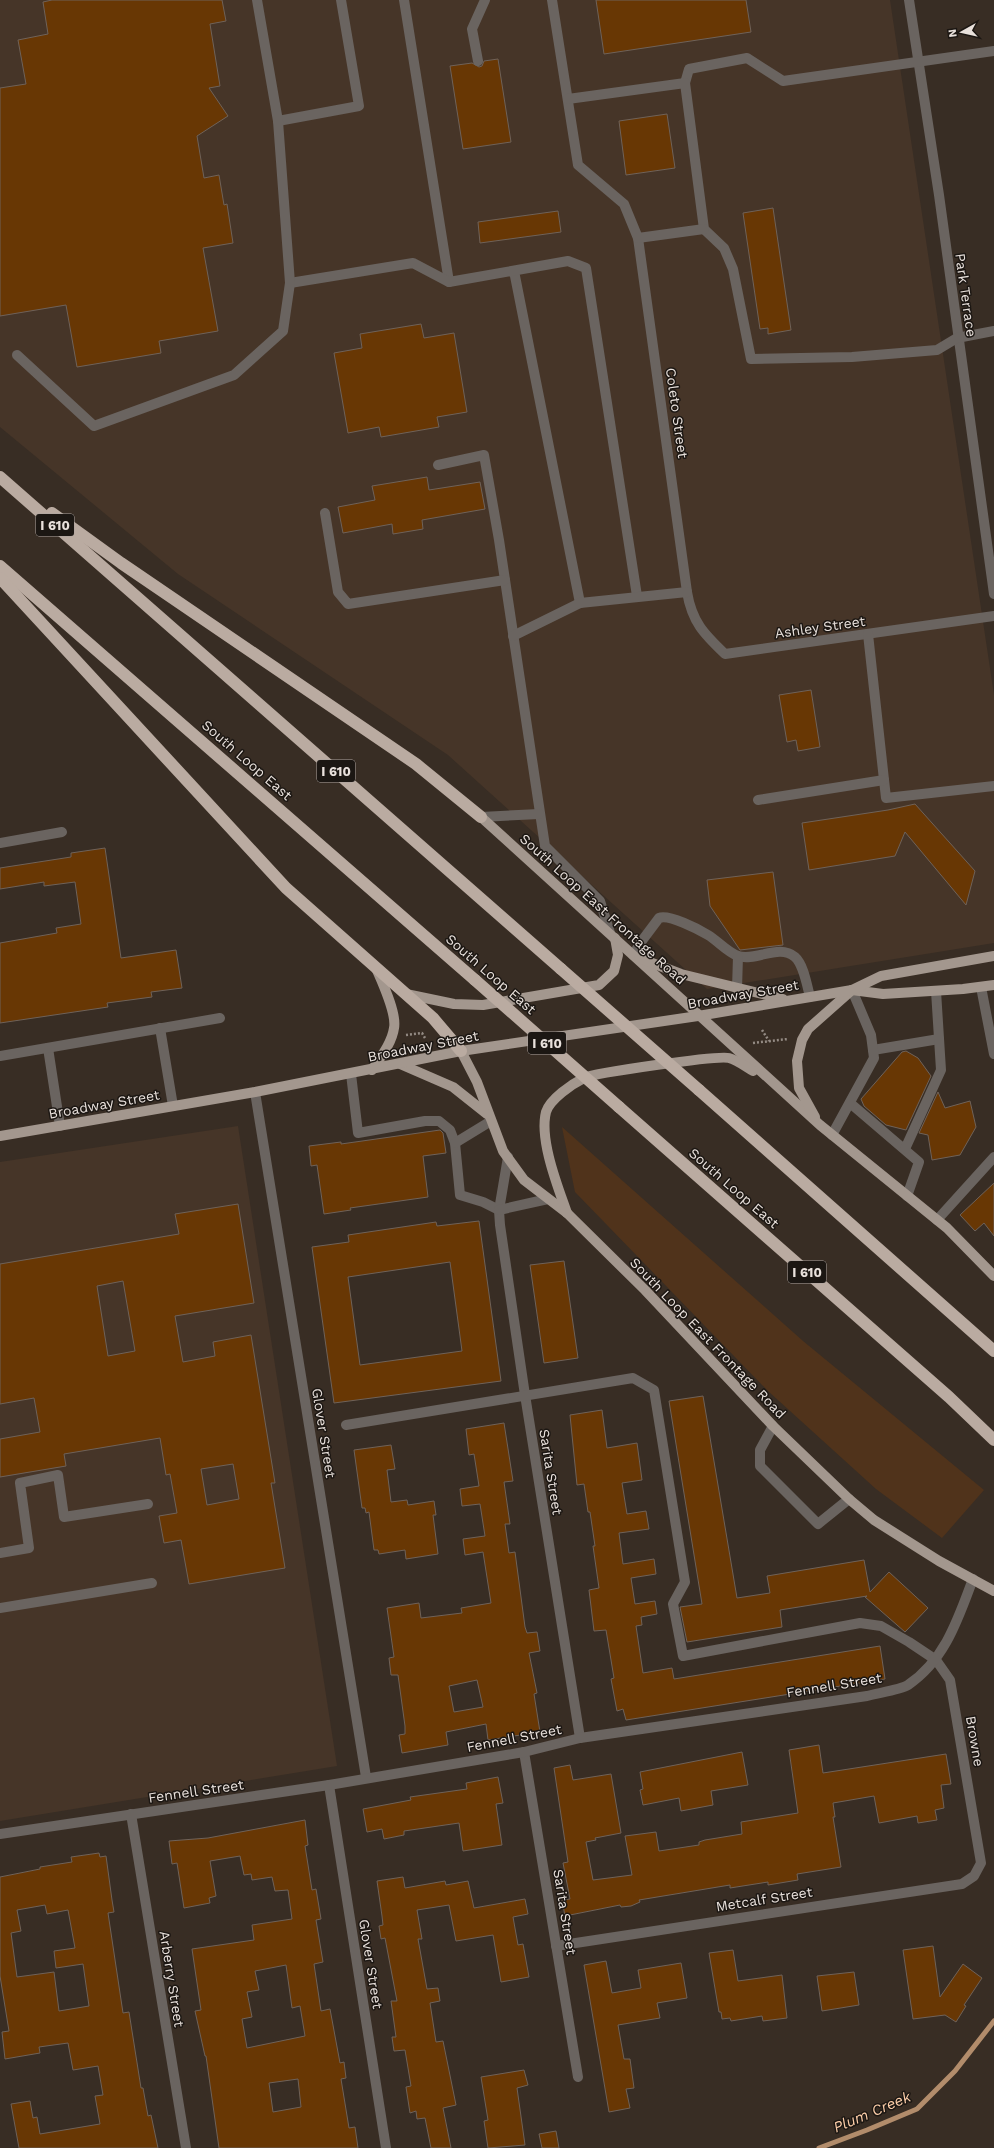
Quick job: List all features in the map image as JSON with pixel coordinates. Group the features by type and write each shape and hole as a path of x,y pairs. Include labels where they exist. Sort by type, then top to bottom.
{"highway":[{"path":"0,473 121,563 416,764 481,817"},
{"name":"I 610","path":"0,477 699,1090 994,1351"},
{"name":"South Loop East","path":"0,566 68,623 619,1106 949,1397 994,1440"},
{"path":"0,578 56,636 286,888 433,1018 461,1051"}],"main road":[{"name":"South Loop East Frontage Road","path":"481,817 612,935 698,1016 820,1125 937,1220 994,1276"},
{"path":"406,994 454,1004 483,1005 599,985 614,971 618,955 612,935"},
{"path":"633,955 681,974 737,989 789,1000"},
{"name":"Broadway Street","path":"0,1136 255,1092 372,1070 461,1051 698,1016 852,990 881,976 994,956"},
{"path":"372,1070 388,1046 395,1027 390,1002 376,968"},
{"name":"Broadway Street","path":"852,990 883,994 936,991 994,985"},
{"path":"820,1125 799,1088 797,1061 802,1040 808,1029 852,990"},
{"name":"South Loop East Frontage Road","path":"461,1051 477,1082 503,1151 524,1180 567,1213 645,1290 773,1426 849,1499 874,1520 939,1560 994,1591"},
{"path":"567,1213 552,1172 546,1136 546,1112 562,1092 585,1077 700,1058 728,1057 769,1079"},
{"path":"400,1064 453,1087 490,1118"}],"street":[{"path":"17,355 94,426 234,375 284,331 290,283 278,121 257,0"},
{"path":"278,121 359,106 341,0"},
{"path":"404,0 449,282"},
{"path":"478,61 472,29 485,0"},
{"name":"Coleto Street","path":"552,0 578,165 624,204 638,238 688,592"},
{"name":"Park Terrace","path":"909,0 994,594"},
{"path":"994,51 919,63 783,81 746,58 689,69 685,83 704,228 724,248 733,269 751,359 852,357 937,350 958,338 994,332"},
{"path":"568,99 685,83"},
{"path":"638,238 704,228"},
{"path":"290,283 413,263 449,282 568,261 586,268 637,596"},
{"path":"514,271 580,603"},
{"path":"438,465 484,455 505,580 545,846 600,901 612,935"},
{"path":"325,513 338,592 348,604 505,580"},
{"path":"513,636 580,603 688,592"},
{"name":"Ashley Street","path":"688,592 690,605 702,632 725,654 994,616"},
{"path":"868,634 886,798 994,786"},
{"path":"758,800 884,780"},
{"path":"481,817 539,814"},
{"path":"0,843 62,832"},
{"path":"633,955 659,918 664,916 672,918 708,935 738,956 746,957 784,951 795,957 800,964 810,997"},
{"path":"737,989 738,956"},
{"path":"982,986 994,1054"},
{"path":"832,1135 874,1058 872,1035 852,990"},
{"path":"905,1150 941,1070 936,991"},
{"path":"0,1056 220,1018"},
{"path":"160,1028 173,1106"},
{"path":"873,1050 939,1039"},
{"path":"48,1048 60,1126"},
{"path":"350,1074 358,1133 424,1121 439,1121 450,1130 455,1143 460,1195 483,1202 499,1210 548,1199"},
{"name":"Glover Street","path":"255,1092 366,1778"},
{"path":"850,1103 919,1162 907,1196"},
{"path":"455,1143 490,1118"},
{"name":"Sarita Street","path":"508,1157 499,1210 525,1395 580,1738"},
{"path":"937,1220 994,1158"},
{"path":"346,1425 633,1378 654,1390 685,1582 673,1604 683,1656 860,1623 881,1626 936,1660"},
{"path":"773,1426 760,1450 760,1466 818,1524 849,1499"},
{"path":"0,1553 29,1548 20,1483 58,1475 64,1517 148,1504"},
{"name":"Fennell Street","path":"0,1834 329,1785 524,1752 580,1738 866,1696 907,1686 936,1660 954,1630 973,1579"},
{"path":"0,1608 152,1583"},
{"name":"Browne","path":"936,1660 950,1680 981,1863 974,1876"},
{"name":"Sarita Street","path":"524,1752 578,2077"},
{"name":"Glover Street","path":"329,1785 386,2148"},
{"name":"Arberry Street","path":"131,1814 186,2148"},
{"name":"Metcalf Street","path":"556,1946 962,1884 974,1876"}],"path":[{"path":"762,1030 769,1041"},
{"path":"403,1036 422,1033 425,1038"},
{"path":"753,1043 793,1038"}],"shaded area":[{"path":"0,0 890,0 994,695 994,943 707,989 448,755 178,574 0,427"},
{"path":"238,1126 337,1766 0,1821 0,1162"},
{"path":"562,1127 803,1341 984,1490 942,1538 876,1489 768,1391 575,1192"}],"building":[{"path":"52,0 222,0 226,21 210,24 220,86 209,88 228,116 197,136 204,178 219,175 224,205 227,204 233,243 203,248 218,331 159,341 161,353 77,367 66,305 0,316 0,88 26,84 18,40 48,34 43,2"},
{"path":"596,0 746,0 751,32 604,54"},
{"path":"498,59 511,142 463,149 450,66 472,63 479,67 482,66 484,61"},
{"path":"667,114 675,168 626,175 619,121"},
{"path":"773,208 791,330 768,334 768,328 760,329 743,213"},
{"path":"558,211 561,232 480,243 478,222"},
{"path":"421,324 424,338 454,333 467,412 437,417 439,427 381,437 379,427 348,433 334,353 362,348 360,334"},
{"path":"427,477 429,490 480,482 485,509 422,520 423,529 393,534 392,524 343,533 338,507 375,500 372,486"},
{"path":"811,690 820,747 798,751 796,740 787,742 779,695"},
{"path":"915,804 975,871 966,905 905,832 895,856 809,870 802,823 888,810"},
{"path":"105,848 121,958 176,950 182,988 151,992 152,997 107,1003 108,1007 0,1023 0,943 57,933 56,928 81,924 75,882 44,886 44,882 0,889 0,868 71,857 71,853"},
{"path":"773,872 783,945 740,950 710,906 707,880"},
{"path":"906,1051 918,1058 931,1076 906,1130 886,1125 864,1106 861,1099 902,1052"},
{"path":"938,1092 945,1108 970,1101 976,1127 960,1155 932,1160 928,1135 919,1133"},
{"path":"440,1130 443,1133 446,1153 423,1156 428,1197 350,1208 351,1210 324,1214 317,1165 311,1166 309,1146 341,1142 341,1144"},
{"path":"994,1183 994,1236 984,1223 975,1231 960,1215"},
{"path":"238,1204 254,1303 175,1316 183,1362 215,1356 213,1342 251,1335 275,1483 271,1483 285,1568 189,1584 181,1540 164,1543 159,1516 177,1513 170,1474 166,1475 160,1438 64,1454 66,1466 0,1477 0,1439 40,1432 34,1398 0,1404 0,1264 179,1234 175,1214","holes":["123,1281 135,1351 108,1356 97,1286","233,1464 239,1499 207,1505 201,1469"]},
{"path":"479,1221 501,1381 334,1403 312,1247 349,1242 348,1235 436,1222 437,1226","holes":["450,1262 462,1351 360,1365 348,1277"]},
{"path":"564,1261 578,1358 544,1363 530,1265"},
{"path":"703,1396 737,1598 770,1593 767,1576 864,1560 870,1592 889,1572 928,1608 905,1632 865,1597 867,1596 780,1610 782,1627 687,1642 680,1607 702,1604 669,1401"},
{"path":"602,1410 607,1448 637,1443 642,1480 622,1483 627,1514 646,1511 649,1529 619,1533 623,1564 654,1559 656,1574 631,1578 635,1604 655,1601 657,1614 641,1617 642,1625 636,1626 643,1673 672,1668 674,1679 880,1646 885,1679 626,1720 623,1709 617,1711 611,1679 614,1678 606,1630 594,1631 589,1590 599,1588 593,1546 595,1546 584,1484 577,1485 570,1415"},
{"path":"504,1423 513,1481 504,1482 510,1524 505,1524 509,1553 515,1552 525,1627 527,1633 537,1632 540,1651 529,1653 537,1693 534,1694 540,1732 488,1740 486,1724 446,1732 448,1745 402,1753 399,1735 405,1734 405,1726 398,1675 391,1675 389,1658 394,1657 387,1608 419,1603 421,1618 462,1613 461,1608 491,1603 483,1552 465,1555 463,1539 485,1536 480,1504 462,1506 460,1489 479,1486 474,1454 469,1455 466,1429","holes":["477,1680 483,1707 454,1712 449,1686"]},
{"path":"391,1445 395,1469 387,1470 391,1502 407,1500 408,1505 434,1501 436,1515 433,1515 438,1554 406,1559 405,1550 379,1554 378,1550 374,1550 369,1512 366,1513 365,1508 362,1508 354,1450"},
{"path":"819,1745 823,1773 946,1754 951,1784 941,1785 944,1808 935,1810 937,1820 918,1823 917,1816 879,1823 874,1796 833,1803 835,1817 833,1817 841,1867 797,1874 798,1880 768,1885 768,1882 730,1888 730,1885 639,1900 640,1902 631,1906 621,1907 620,1905 565,1916 562,1900 570,1899 563,1863 568,1862 554,1768 570,1765 573,1780 611,1774 621,1833 595,1838 596,1840 586,1842 593,1880 632,1875 625,1836 656,1832 659,1851 699,1845 699,1842 705,1840 742,1834 741,1822 798,1813 789,1750"},
{"path":"742,1752 748,1785 711,1791 713,1805 681,1811 679,1798 643,1805 640,1790 643,1789 640,1772"},
{"path":"498,1777 503,1803 496,1804 502,1845 463,1851 459,1823 404,1831 404,1835 384,1839 382,1829 367,1832 363,1809 411,1800 410,1797 467,1789 466,1783"},
{"path":"305,1820 308,1845 305,1846 312,1890 316,1889 321,1919 316,1920 323,1962 314,1964 321,2011 330,2009 340,2063 344,2062 346,2078 341,2079 349,2128 355,2127 358,2148 219,2148 206,2056 195,2011 201,2010 192,1949 254,1940 252,1925 292,1919 288,1890 275,1891 272,1877 252,1880 251,1874 244,1875 240,1856 210,1861 216,1896 209,1898 210,1903 184,1908 177,1863 172,1864 169,1841 208,1838","holes":["286,1965 292,2008 300,2006 305,2036 247,2048 242,2019 252,2017 247,1992 259,1990 255,1971","298,2079 301,2107 273,2112 269,2083"]},
{"path":"99,1853 100,1857 106,1856 114,1912 108,1913 123,2013 129,2012 141,2088 143,2088 148,2116 151,2115 158,2148 19,2148 11,2104 30,2101 33,2118 37,2117 40,2134 100,2124 95,2096 103,2095 98,2066 73,2070 68,2043 39,2047 40,2053 5,2059 2,2032 9,2031 0,1976 0,1877 40,1869 40,1867 72,1862 71,1857","holes":["45,1905 47,1914 68,1910 75,1948 54,1951 56,1968 83,1964 89,2006 59,2011 54,1972 17,1977 11,1933 21,1931 17,1910"]},
{"path":"403,1877 405,1888 445,1881 446,1885 468,1881 474,1908 525,1899 528,1914 513,1917 518,1945 523,1944 529,1977 501,1982 493,1935 456,1941 449,1905 417,1910 422,1939 418,1939 427,1989 438,1988 440,2001 430,2003 436,2042 443,2041 456,2105 443,2108 451,2148 431,2148 425,2118 417,2119 416,2111 410,2113 406,2087 411,2086 405,2050 394,2051 392,2037 396,2037 391,2001 397,2001 385,1938 381,1939 379,1926 383,1925 377,1881"},
{"path":"933,1946 940,1997 963,1964 982,1978 964,2005 966,2006 956,2022 945,2015 913,2019 903,1950"},
{"path":"733,1950 738,1981 782,1975 787,2018 763,2021 762,2016 731,2021 730,2018 722,2019 721,2012 719,2012 709,1953"},
{"path":"606,1961 612,1993 641,1988 638,1970 681,1963 687,1998 657,2003 660,2018 618,2025 624,2059 630,2059 634,2088 626,2089 630,2108 609,2112 584,1965"},
{"path":"854,1972 859,2005 822,2011 817,1976"},
{"path":"524,2070 528,2085 517,2088 525,2145 488,2148 484,2121 488,2120 481,2077"},
{"path":"556,2131 559,2148 542,2148 539,2134"}],"waterway":[{"name":"Plum Creek","path":"819,2148 917,2109 955,2071 994,2021"}]}
